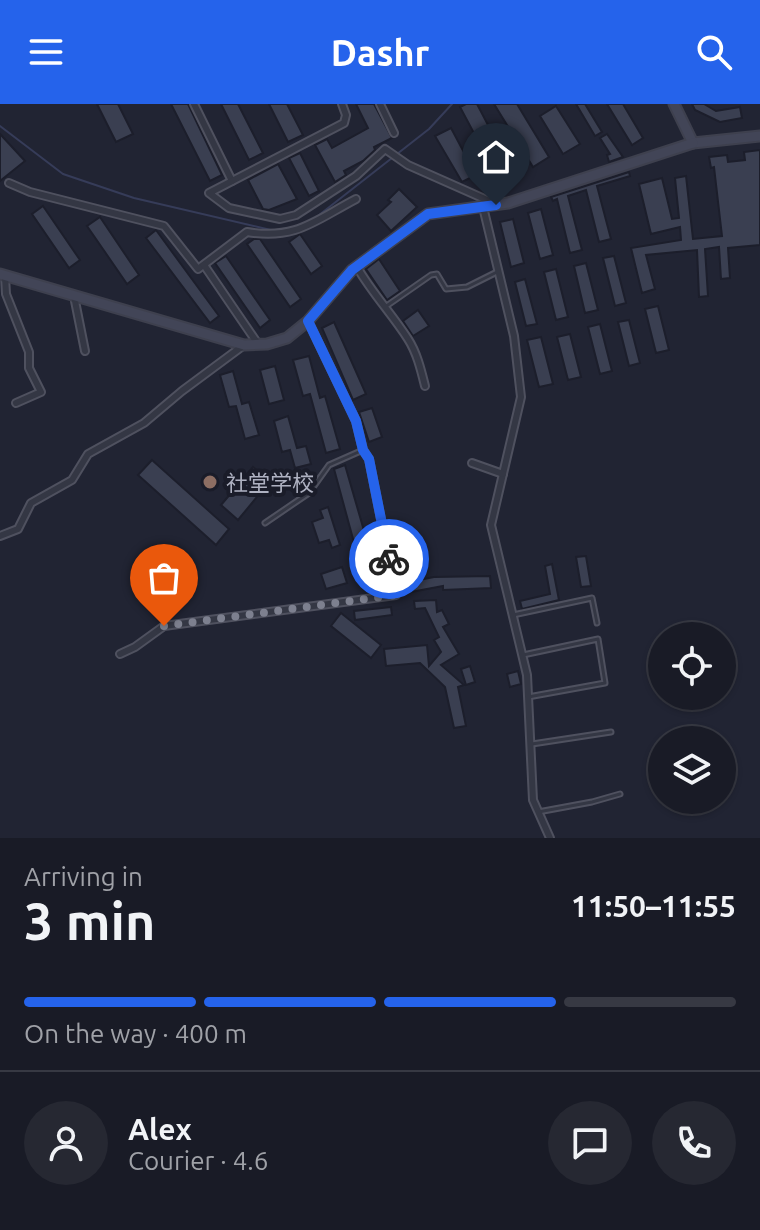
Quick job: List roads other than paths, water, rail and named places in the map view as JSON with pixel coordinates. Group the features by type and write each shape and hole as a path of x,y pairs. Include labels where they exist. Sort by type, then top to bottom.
{"street":[{"path":"194,104 232,181"},
{"path":"342,104 346,115 344,123 209,193 229,208 280,219 296,215 356,176 385,149 403,162 496,205"},
{"path":"380,104 394,133"},
{"path":"674,104 693,143"},
{"path":"16,403 41,392 29,368 29,352 6,294 2,275 244,345 258,344 287,338 308,321 357,267 428,214 496,205 693,143 760,136"},
{"path":"9,183 30,192 164,226 198,269 247,232 291,234 356,199"},
{"path":"483,207 514,336 521,397 491,525 527,675 533,800 550,838"},
{"path":"204,265 258,344"},
{"path":"357,267 409,340 419,360 425,386"},
{"path":"74,296 85,351"},
{"path":"120,654 164,626 396,595 369,459 363,450 356,421 308,321"},
{"path":"0,536 18,529 31,503 72,480 88,454 144,423 244,345"},
{"path":"472,463 503,474"}],"lane":[{"path":"384,307 431,275 437,274 446,289 467,287 499,271"},
{"path":"265,523 309,493 329,465 363,450"},
{"path":"513,615 592,598 597,623"},
{"path":"522,655 598,639 605,683 528,697"},
{"path":"530,745 611,732"},
{"path":"538,812 620,794"}],"waterway":[{"path":"314,219 429,129 452,104"},
{"path":"0,126 63,174 134,198 275,231"}],"place":[{"name":"社堂学校","path":"210,482"}]}
